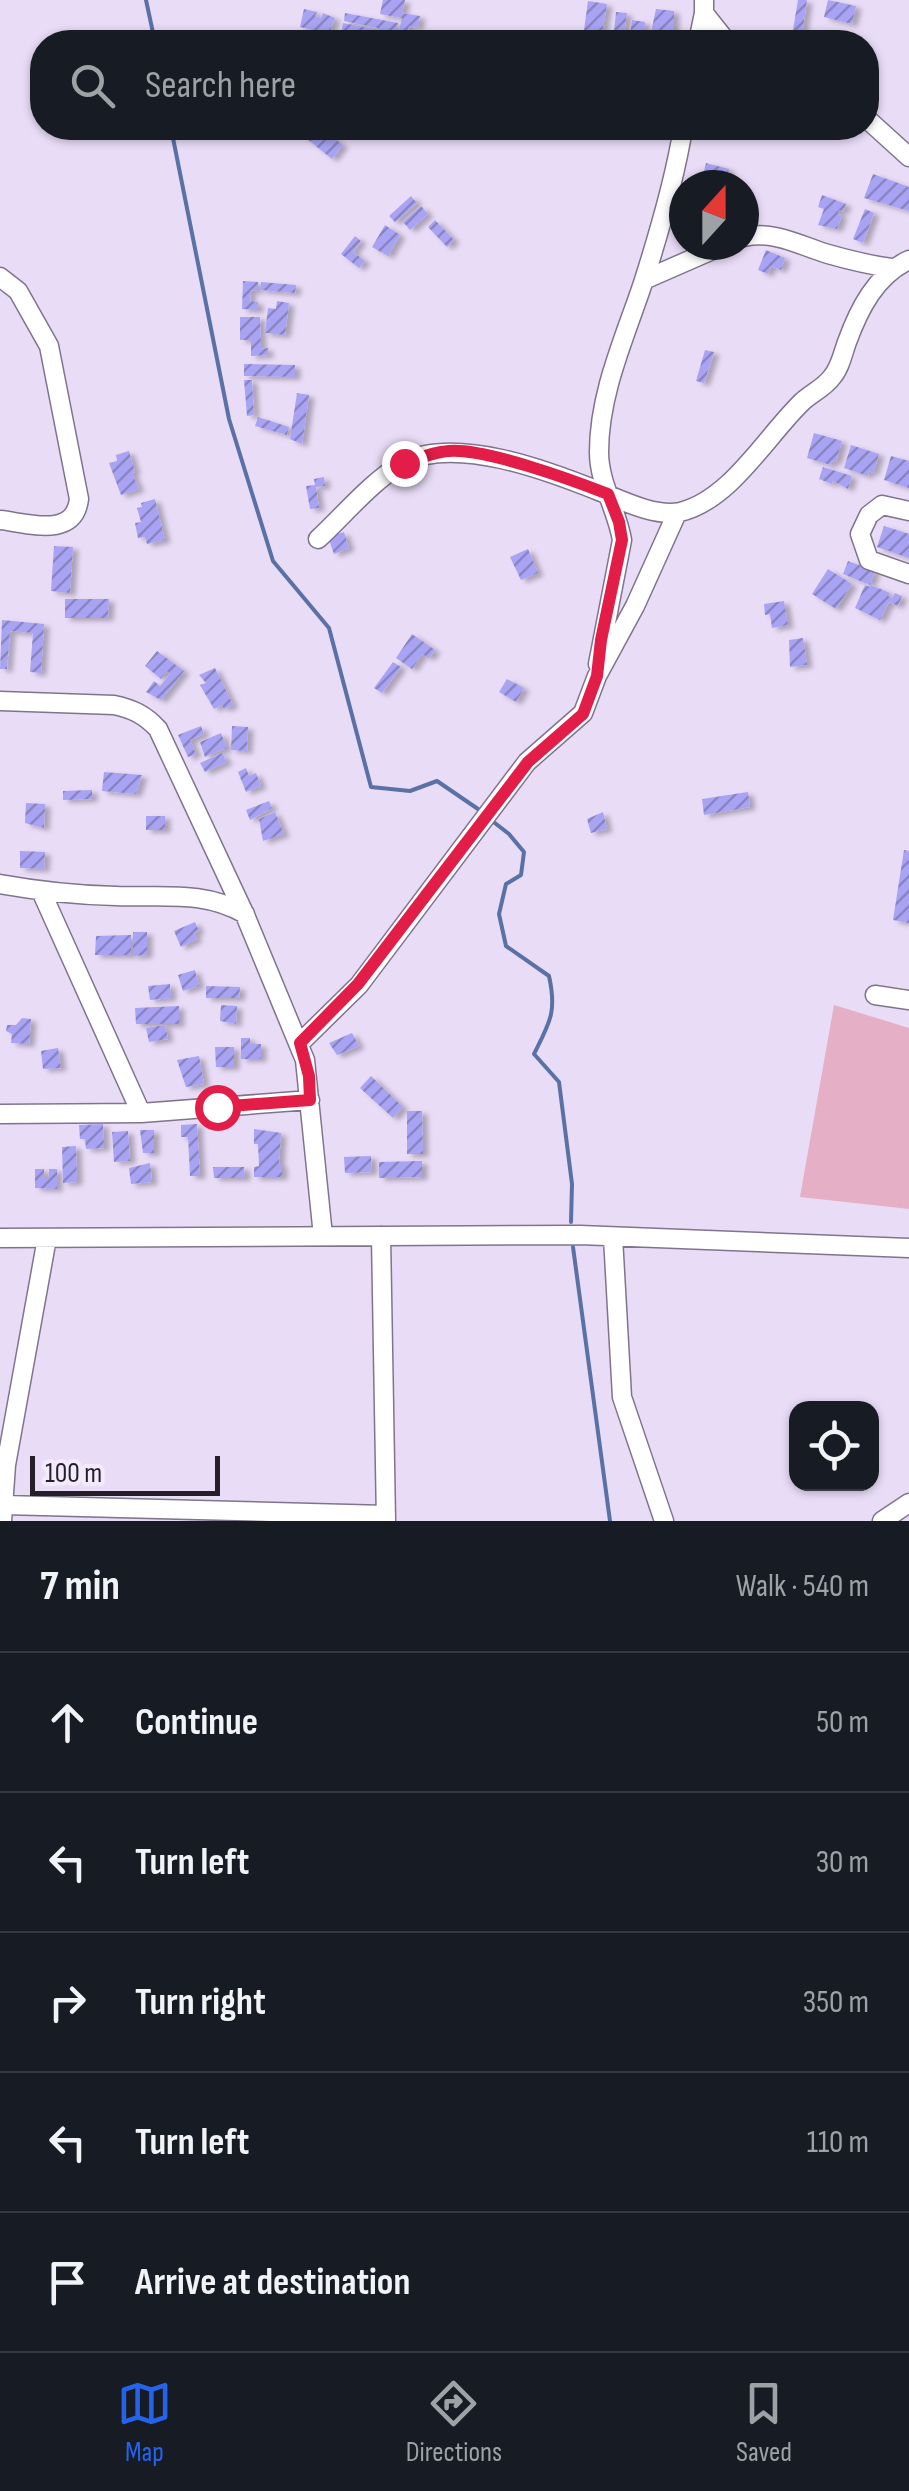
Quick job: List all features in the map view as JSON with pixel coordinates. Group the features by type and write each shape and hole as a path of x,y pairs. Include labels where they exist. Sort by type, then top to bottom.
{"street":[{"path":"704,6 719,30"},
{"path":"879,130 909,157"},
{"path":"597,676 622,540 599,457 605,404 644,280 680,140"},
{"path":"759,234 891,268"},
{"path":"644,280 690,260"},
{"path":"318,539 404,463 448,450 470,452 574,481 656,512 677,513 711,498 803,401 832,378 868,296 891,268 909,260"},
{"path":"0,278 24,299 49,346 79,498 72,518 64,524 52,527 0,520"},
{"path":"909,511 882,506 870,515 860,534 870,560 909,574"},
{"path":"300,1043 358,984 528,762 583,714 597,676 635,606 677,513"},
{"path":"0,702 114,706 148,718 158,729 245,914 300,1043 309,1076 324,1236"},
{"path":"0,884 41,892 184,895 227,904 245,914"},
{"path":"41,892 142,1113"},
{"path":"875,995 909,1000"},
{"path":"0,1114 142,1113 310,1100"},
{"path":"47,1238 6,1464 3,1513 386,1518 381,1236"},
{"path":"613,1237 622,1397 664,1521"},
{"path":"0,1238 613,1237 909,1248"},
{"path":"882,1521 909,1503"}],"shaded area":[{"path":"834,1005 909,1028 909,1209 800,1197"}],"building":[{"path":"383,0 405,0 402,13 420,16 418,28 399,30 402,18 380,14"},
{"path":"798,0 807,0 803,30 793,30"},
{"path":"828,0 856,6 852,24 824,17"},
{"path":"588,1 607,4 603,30 584,30"},
{"path":"304,9 317,12 315,16 321,18 323,13 335,18 330,30 300,27"},
{"path":"656,9 674,11 674,30 652,30"},
{"path":"616,12 627,13 625,30 614,30"},
{"path":"345,13 398,23 397,30 378,30 344,21"},
{"path":"632,20 645,22 644,30 631,30"},
{"path":"343,23 375,29 375,30 342,30"},
{"path":"308,140 336,140 343,145 332,159"},
{"path":"706,163 729,169 729,170 704,170"},
{"path":"873,174 909,187 909,211 864,198"},
{"path":"822,195 846,204 843,212 839,210 842,215 837,229 818,225 824,209 818,207"},
{"path":"411,196 417,203 395,222 389,216"},
{"path":"421,206 428,214 410,230 403,222"},
{"path":"865,209 874,213 863,243 853,239"},
{"path":"435,220 454,240 447,247 428,227"},
{"path":"385,225 400,235 388,256 372,247"},
{"path":"355,236 361,241 353,252 365,261 359,268 341,254"},
{"path":"766,250 785,258 781,270 771,266 768,274 758,270"},
{"path":"243,281 258,282 258,291 251,290 250,301 258,302 258,310 242,309"},
{"path":"261,282 296,285 295,293 260,290"},
{"path":"277,301 289,303 285,335 265,333 268,308 276,309"},
{"path":"240,317 260,317 261,349 268,348 268,355 251,356 251,340 240,340"},
{"path":"705,350 714,352 704,383 696,381"},
{"path":"244,364 295,365 295,377 244,376"},
{"path":"244,380 252,380 254,415 247,416"},
{"path":"297,393 309,395 302,444 290,439"},
{"path":"258,417 289,427 287,435 255,426"},
{"path":"814,433 842,441 836,462 831,465 807,458"},
{"path":"851,445 879,454 873,473 869,471 868,476 844,468"},
{"path":"129,451 139,489 121,495 109,463 117,461 116,455"},
{"path":"891,456 909,461 909,488 884,480"},
{"path":"823,467 852,476 848,489 819,479"},
{"path":"324,477 325,486 316,487 319,508 310,509 306,486 315,485 314,479"},
{"path":"155,499 165,540 147,544 145,537 138,538 135,523 141,522 137,508"},
{"path":"884,526 909,534 909,558 877,547"},
{"path":"344,532 349,548 334,554 328,537"},
{"path":"54,546 73,547 70,593 51,591"},
{"path":"528,549 538,573 521,580 510,557"},
{"path":"848,561 875,571 870,585 843,574"},
{"path":"828,569 852,584 836,609 812,594"},
{"path":"865,585 890,593 892,598 895,593 902,596 898,606 889,602 880,620 855,608"},
{"path":"65,599 109,599 108,618 65,618"},
{"path":"784,601 788,625 772,628 764,604"},
{"path":"2,620 44,624 41,673 30,672 33,633 10,631 7,669 0,669"},
{"path":"412,634 435,650 429,658 422,654 412,669 396,658"},
{"path":"803,638 807,665 790,667 789,640"},
{"path":"157,651 184,671 161,700 146,692 154,681 160,686 170,674 167,671 161,679 145,666"},
{"path":"393,662 401,667 382,693 374,688"},
{"path":"215,668 233,705 224,709 222,705 214,709 200,685 206,683 199,675"},
{"path":"507,679 524,688 516,702 499,692"},
{"path":"201,726 204,734 190,740 196,754 188,757 178,735"},
{"path":"232,726 248,727 247,751 231,750"},
{"path":"221,733 227,748 205,757 200,742"},
{"path":"222,753 227,762 205,772 200,763"},
{"path":"246,768 249,776 256,773 261,786 246,792 238,772"},
{"path":"104,772 142,775 136,794 102,791"},
{"path":"92,790 92,799 63,800 63,791"},
{"path":"748,792 750,807 704,815 702,799"},
{"path":"269,801 272,808 250,820 246,810"},
{"path":"26,803 45,804 44,828 25,823"},
{"path":"275,812 284,834 263,841 259,819"},
{"path":"603,812 607,829 591,833 587,819"},
{"path":"146,816 165,816 165,830 146,830"},
{"path":"904,850 909,851 909,923 893,920"},
{"path":"20,851 45,852 44,869 20,868"},
{"path":"195,922 197,939 181,947 174,931"},
{"path":"133,932 147,932 147,955 133,956"},
{"path":"131,935 131,955 95,955 96,936"},
{"path":"195,970 199,986 183,991 178,975"},
{"path":"170,984 171,998 150,1000 148,986"},
{"path":"206,986 240,987 239,998 206,998"},
{"path":"221,1005 237,1006 236,1024 220,1021"},
{"path":"179,1006 179,1024 136,1024 135,1008"},
{"path":"22,1018 31,1019 29,1044 11,1043 7,1025 16,1025"},
{"path":"165,1025 168,1039 149,1042 146,1028"},
{"path":"352,1033 359,1046 337,1055 329,1043"},
{"path":"241,1038 250,1038 250,1044 261,1044 261,1059 241,1059"},
{"path":"215,1047 234,1047 234,1067 216,1067"},
{"path":"58,1048 61,1068 43,1069 41,1051"},
{"path":"199,1056 204,1084 186,1087 177,1060"},
{"path":"371,1076 403,1107 393,1118 360,1088"},
{"path":"407,1111 422,1111 423,1154 407,1154"},
{"path":"103,1124 104,1148 86,1149 79,1125"},
{"path":"197,1124 200,1176 190,1176 188,1137 181,1137 181,1125"},
{"path":"254,1129 281,1133 282,1177 254,1177 254,1167 259,1166"},
{"path":"140,1130 154,1130 154,1153 143,1153"},
{"path":"128,1131 130,1161 114,1162 112,1132"},
{"path":"76,1146 77,1182 63,1183 62,1147"},
{"path":"371,1156 372,1172 345,1173 344,1157"},
{"path":"422,1161 422,1177 379,1178 379,1162"},
{"path":"150,1163 152,1182 131,1184 129,1168"},
{"path":"213,1167 244,1167 245,1178 214,1178"},
{"path":"35,1169 44,1169 44,1177 49,1177 49,1169 57,1169 57,1189 35,1188"}],"waterway":[{"path":"146,0 152,30"},
{"path":"173,140 229,419 273,561 329,628 371,787 410,791 437,781 478,809"},
{"path":"491,820 524,852 521,875 506,884 499,914 506,946 549,976 550,1016 534,1054 559,1082 572,1184 571,1222"},
{"path":"573,1247 610,1521"}],"route":[{"path":"217,1107 310,1100 309,1076 300,1043 358,984 528,762 583,714 597,676 622,540 608,494 470,452 448,450 404,463"}]}
